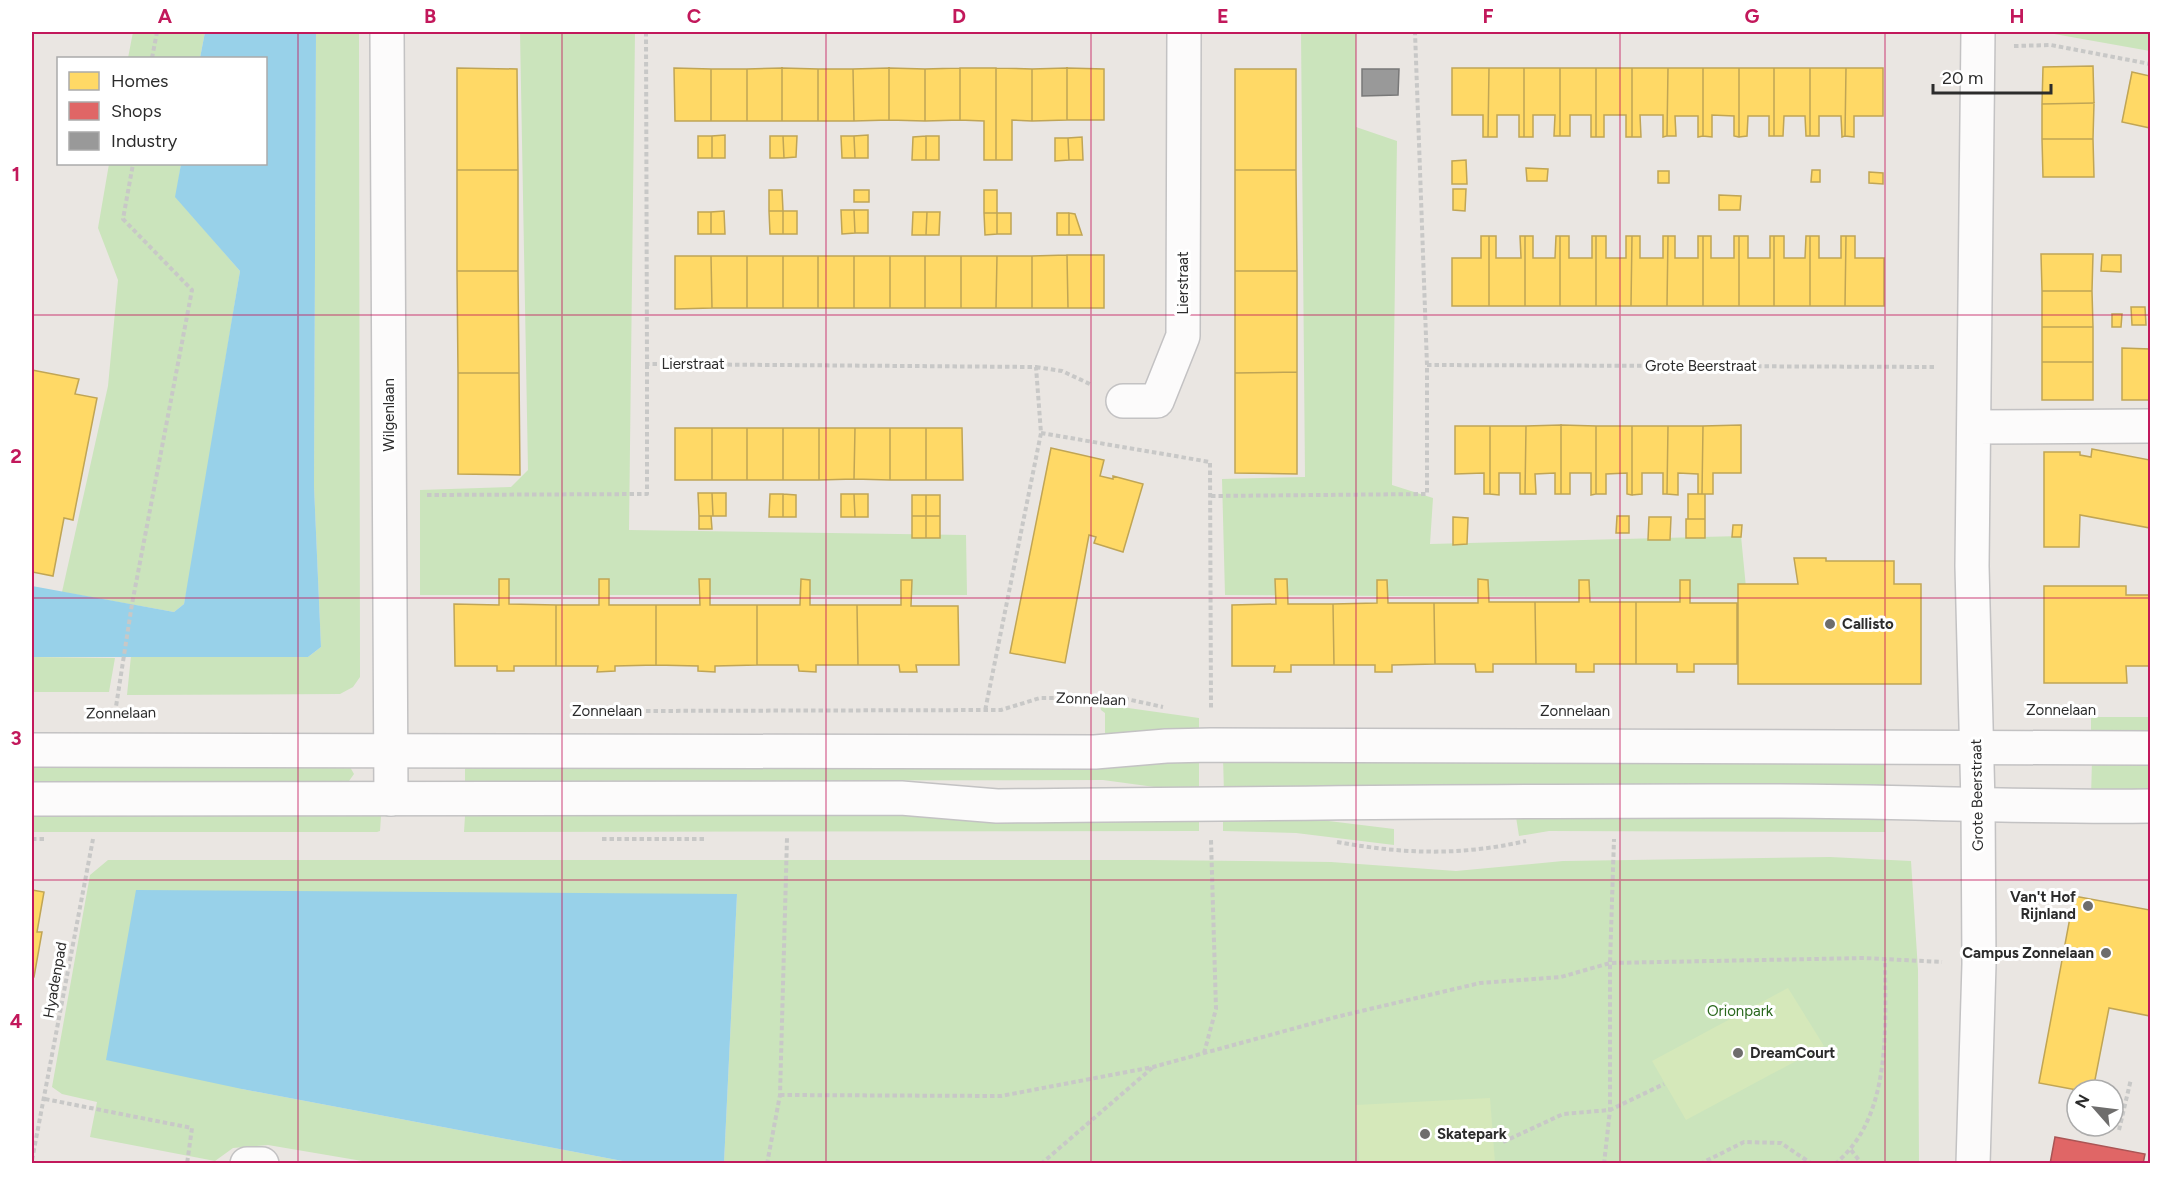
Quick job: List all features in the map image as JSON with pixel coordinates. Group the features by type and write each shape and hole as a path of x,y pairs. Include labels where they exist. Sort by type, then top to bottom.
{"street":[{"name":"Wilgenlaan","path":"387,32 391,799"},
{"name":"Lierstraat","path":"1123,400 1157,401 1183,336 1184,32"},
{"name":"Grote Beerstraat","path":"1973,1164 1978,964 1978,804 1972,566 1978,39"},
{"path":"1974,427 2151,426"},
{"path":"32,750 1095,752 1211,745 2151,748"},
{"path":"32,799 901,798 997,806 1584,801 2151,806"},
{"path":"247,1164 262,1164"}],"path":[{"path":"152,57 157,32"},
{"name":"Lierstraat","path":"646,32 647,364 1036,367 1062,371 1123,400"},
{"path":"1212,496 1427,494 1427,365 1415,32"},
{"path":"1978,39 2051,45 2151,64"},
{"path":"115,713 132,604 192,290 123,219 133,165"},
{"path":"389,495 647,494 647,364"},
{"name":"Grote Beerstraat","path":"1427,365 1974,367"},
{"path":"986,711 1041,433 1036,367"},
{"path":"1041,433 1210,462 1212,496 1211,712 1202,712"},
{"name":"Zonnelaan","path":"630,711 986,711 1001,710 1040,698 1122,698 1164,707"},
{"name":"Zonnelaan","path":"103,713 126,713"},
{"path":"1204,1054 1216,1010 1210,837"},
{"path":"767,1164 780,1095 787,838"},
{"path":"1604,1164 1611,1110 1610,963 1614,838"},
{"name":"Hyadenpad","path":"32,1160 93,839"},
{"path":"780,1095 1001,1096 1153,1067 1336,1017 1480,983 1562,977 1610,963 1885,959 1978,964"},
{"path":"1834,1164 1851,1150 1878,1094 1885,1050 1885,959"},
{"path":"1041,1164 1153,1067"},
{"path":"2125,1105 2131,1079"},
{"path":"1503,1142 1563,1113 1611,1110 1664,1084"},
{"path":"45,1099 192,1128 187,1164"},
{"path":"1700,1164 1744,1142 1781,1143 1812,1164"},
{"path":"1851,1150 1862,1164"}],"green space":[{"path":"133,32 205,32 200,57 128,57"},
{"path":"316,32 359,32 360,677 353,687 340,694 127,695 131,656 308,657 321,647 314,486"},
{"path":"520,32 635,32 629,530 966,535 967,595 420,595 420,490 511,487 528,470"},
{"path":"1301,32 1356,32 1356,127 1397,141 1392,485 1433,498 1430,544 1741,536 1747,598 1225,595 1222,479 1305,477"},
{"path":"2043,32 2150,32 2150,51"},
{"path":"109,165 181,165 176,197 240,271 192,564 184,604 174,612 62,592 108,386 118,280 98,228"},
{"path":"32,657 115,658 109,692 32,692"},
{"path":"1100,704 1199,718 1199,733 1105,734 1105,713 1101,710"},
{"path":"2091,717 2150,717 2150,736 2091,736"},
{"path":"1223,757 1885,757 1885,793 1224,793"},
{"path":"1199,759 1199,793 1103,780 465,781 465,768 1115,768 1158,761"},
{"path":"2092,759 2150,759 2150,798 2091,798"},
{"path":"350,767 354,774 349,781 32,781 32,768"},
{"path":"1199,815 1199,831 464,832 465,816"},
{"path":"1885,815 1885,832 1549,831 1519,836 1516,817"},
{"path":"32,816 381,816 380,831 377,832 32,832"},
{"path":"1223,816 1296,817 1394,829 1394,845 1296,833 1223,831"},
{"name":"Orionpark","path":"1830,857 1911,861 1918,970 1919,1163 724,1163 737,894 242,1089 633,1163 374,1163 268,1145 233,1148 215,1161 90,1137 97,1102 62,1094 52,1087 90,875 108,860 1150,860 1331,862 1456,871 1563,861"},
{"name":"DreamCourt","path":"1788,988 1824,1046 1686,1120 1652,1061"},
{"name":"Skatepark","path":"1490,1098 1495,1163 1359,1163 1356,1105"}],"water":[{"path":"205,32 316,32 314,486 321,647 308,657 32,657 32,586 174,612 184,604 240,271 175,197 181,165 267,165 267,57 200,57"},
{"path":"136,890 737,894 724,1163 633,1163 242,1089 106,1060"}],"building: Homes":[{"path":"2093,66 2094,103 2042,104 2043,67"},
{"path":"457,68 517,69 518,170 457,170"},
{"path":"674,68 711,69 711,121 675,121"},
{"path":"782,68 782,121 747,121 747,69"},
{"path":"782,68 818,69 818,121 782,121"},
{"path":"889,68 925,69 925,121 889,120"},
{"path":"889,68 889,120 854,121 853,69"},
{"path":"960,68 960,120 925,121 925,69"},
{"path":"960,68 996,68 996,160 984,160 984,121 960,120"},
{"path":"996,68 1032,69 1032,121 1012,120 1012,160 996,160"},
{"path":"1067,68 1067,120 1032,121 1032,69"},
{"path":"1067,68 1104,69 1104,120 1067,120"},
{"path":"1452,68 1489,68 1488,137 1483,137 1483,115 1452,115"},
{"path":"1489,68 1524,68 1524,137 1519,137 1519,115 1497,115 1497,137 1488,137"},
{"path":"1524,68 1560,68 1560,136 1554,136 1555,115 1533,115 1533,137 1524,137"},
{"path":"1560,68 1596,68 1596,137 1591,137 1591,115 1570,115 1570,136 1560,136"},
{"path":"1596,68 1632,68 1632,137 1626,137 1626,115 1604,115 1604,137 1596,137"},
{"path":"1632,68 1668,68 1667,136 1663,137 1663,115 1640,115 1641,137 1632,137"},
{"path":"1668,68 1703,68 1703,136 1698,137 1698,116 1675,116 1676,136 1667,136"},
{"path":"1703,68 1739,68 1739,137 1734,136 1734,116 1712,115 1712,137 1703,136"},
{"path":"1739,68 1774,68 1774,136 1769,136 1769,116 1748,116 1747,136 1739,137"},
{"path":"1774,68 1810,68 1810,136 1806,136 1805,116 1784,116 1783,136 1774,136"},
{"path":"1810,68 1846,68 1845,136 1842,137 1841,116 1819,116 1819,136 1810,136"},
{"path":"1846,68 1883,68 1883,116 1854,116 1854,137 1845,136"},
{"path":"711,69 747,69 747,121 711,121"},
{"path":"818,69 853,69 854,121 818,121"},
{"path":"1235,69 1296,69 1296,170 1235,170"},
{"path":"2132,72 2150,76 2150,128 2122,122"},
{"path":"2094,103 2093,139 2042,139 2042,104"},
{"path":"725,135 725,158 712,158 712,136"},
{"path":"868,135 868,158 855,158 854,136"},
{"path":"698,136 712,136 712,158 698,158"},
{"path":"770,136 783,136 784,158 770,158"},
{"path":"783,136 797,136 796,157 784,158"},
{"path":"841,136 854,136 855,158 842,158"},
{"path":"926,136 939,136 939,160 926,160"},
{"path":"926,136 926,160 912,160 913,137"},
{"path":"1082,137 1083,160 1069,160 1068,138"},
{"path":"1055,138 1068,138 1069,160 1055,161"},
{"path":"2042,139 2093,139 2094,177 2043,177"},
{"path":"1466,160 1467,184 1452,184 1452,161"},
{"path":"1526,168 1548,169 1547,181 1527,181"},
{"path":"457,170 518,170 518,271 457,271"},
{"path":"1235,170 1296,170 1297,271 1235,271"},
{"path":"1812,170 1820,170 1820,182 1811,182"},
{"path":"1658,171 1669,171 1669,183 1658,183"},
{"path":"1869,172 1883,173 1883,184 1869,183"},
{"path":"1453,189 1466,189 1465,211 1453,210"},
{"path":"769,190 782,190 783,211 769,211"},
{"path":"854,190 869,190 869,202 854,202"},
{"path":"984,190 997,190 997,213 984,213"},
{"path":"1719,195 1741,196 1740,210 1719,210"},
{"path":"841,210 854,210 855,233 842,234"},
{"path":"854,210 868,210 868,233 855,233"},
{"path":"724,211 725,234 711,234 711,212"},
{"path":"769,211 783,211 783,234 770,234"},
{"path":"783,211 797,211 797,234 783,234"},
{"path":"698,212 711,212 711,234 698,234"},
{"path":"913,212 927,212 926,235 912,235"},
{"path":"927,212 940,212 939,235 926,235"},
{"path":"984,213 997,213 997,234 985,235"},
{"path":"997,213 1011,213 1011,234 997,234"},
{"path":"1057,213 1069,213 1069,235 1057,235"},
{"path":"1069,213 1075,214 1082,235 1069,235"},
{"path":"1481,236 1489,236 1489,306 1452,306 1452,258 1481,258"},
{"path":"1489,236 1496,236 1496,258 1521,258 1520,236 1525,236 1525,306 1489,306"},
{"path":"1525,236 1533,236 1533,258 1555,258 1556,236 1560,236 1560,306 1525,306"},
{"path":"1560,236 1569,236 1569,258 1592,258 1592,236 1596,236 1596,306 1560,306"},
{"path":"1596,236 1606,236 1606,258 1626,258 1626,236 1632,236 1631,306 1596,306"},
{"path":"1632,236 1640,236 1640,258 1663,258 1663,236 1668,236 1667,306 1631,306"},
{"path":"1668,236 1675,236 1675,258 1698,258 1698,236 1703,236 1703,306 1667,306"},
{"path":"1703,236 1711,236 1711,258 1734,258 1734,236 1739,236 1739,306 1703,306"},
{"path":"1739,236 1748,236 1748,258 1770,258 1770,236 1774,236 1774,306 1739,306"},
{"path":"1774,236 1784,236 1784,258 1805,258 1806,236 1810,236 1810,306 1774,306"},
{"path":"1810,236 1819,236 1819,258 1841,258 1841,236 1846,236 1845,306 1810,306"},
{"path":"1846,236 1855,236 1855,258 1884,258 1884,306 1845,306"},
{"path":"2041,254 2093,254 2092,291 2042,291"},
{"path":"1067,255 1104,255 1104,308 1068,308"},
{"path":"1067,255 1068,308 1032,308 1032,256"},
{"path":"2102,255 2121,255 2121,272 2101,271"},
{"path":"675,256 711,256 712,308 675,309"},
{"path":"711,256 747,256 747,308 712,308"},
{"path":"747,256 783,256 783,308 747,308"},
{"path":"783,256 818,256 818,308 783,308"},
{"path":"818,256 854,256 854,308 818,308"},
{"path":"854,256 890,256 890,308 854,308"},
{"path":"890,256 925,256 925,308 890,308"},
{"path":"925,256 961,256 961,308 925,308"},
{"path":"961,256 997,256 996,308 961,308"},
{"path":"997,256 1032,256 1032,308 996,308"},
{"path":"457,271 518,271 519,373 458,373"},
{"path":"1235,271 1297,271 1297,372 1235,373"},
{"path":"2042,291 2092,291 2093,327 2042,327"},
{"path":"2131,307 2145,307 2146,325 2132,325"},
{"path":"2112,314 2122,314 2121,327 2112,327"},
{"path":"2042,327 2093,327 2093,362 2042,362"},
{"path":"2122,348 2150,349 2150,400 2122,400"},
{"path":"2042,362 2093,362 2093,400 2042,400"},
{"path":"32,370 79,379 75,394 97,398 73,520 64,518 53,576 32,572"},
{"path":"1297,372 1297,474 1235,473 1235,373"},
{"path":"458,373 519,373 520,475 458,474"},
{"path":"1561,425 1596,426 1596,494 1591,495 1591,473 1570,473 1570,494 1561,494"},
{"path":"1561,425 1561,494 1555,494 1555,473 1535,474 1536,494 1525,494 1526,426"},
{"path":"1741,425 1741,473 1713,473 1713,494 1702,494 1703,426"},
{"path":"1455,426 1490,426 1490,494 1484,494 1484,473 1455,474"},
{"path":"1490,426 1526,426 1525,494 1520,494 1520,473 1499,473 1499,495 1490,494"},
{"path":"1596,426 1632,426 1632,495 1627,494 1627,473 1606,474 1606,494 1596,494"},
{"path":"1632,426 1668,426 1667,494 1663,494 1663,473 1642,473 1642,494 1632,495"},
{"path":"1668,426 1703,426 1702,494 1698,494 1698,474 1678,473 1678,495 1667,494"},
{"path":"675,428 712,428 712,480 675,480"},
{"path":"712,428 747,428 747,480 712,480"},
{"path":"747,428 783,428 783,480 747,480"},
{"path":"783,428 819,428 819,480 783,480"},
{"path":"819,428 855,428 854,479 819,480"},
{"path":"855,428 890,428 890,480 854,479"},
{"path":"890,428 926,428 926,480 890,480"},
{"path":"926,428 962,428 963,480 926,480"},
{"path":"1051,448 1104,460 1100,476 1113,479 1113,476 1143,484 1123,552 1094,543 1096,537 1089,535 1065,663 1010,653"},
{"path":"2092,449 2150,460 2150,528 2080,515 2079,547 2044,547 2044,452 2080,452 2080,455 2091,457"},
{"path":"698,493 712,493 713,516 699,516"},
{"path":"712,493 726,493 726,516 713,516"},
{"path":"770,494 783,494 783,517 769,517"},
{"path":"783,494 796,495 796,517 783,517"},
{"path":"841,494 854,494 855,517 841,517"},
{"path":"854,494 868,494 868,517 855,517"},
{"path":"1688,494 1705,494 1705,519 1688,519"},
{"path":"912,495 926,495 926,516 912,516"},
{"path":"926,495 940,495 940,516 926,516"},
{"path":"699,516 711,516 712,529 699,529"},
{"path":"912,516 926,516 926,538 912,538"},
{"path":"926,516 940,516 940,538 926,538"},
{"path":"1617,516 1629,516 1629,533 1616,533"},
{"path":"1453,517 1468,518 1467,544 1453,545"},
{"path":"1649,517 1671,517 1670,540 1648,540"},
{"path":"1686,519 1705,519 1705,538 1686,538"},
{"path":"1733,525 1742,525 1741,537 1732,537"},
{"name":"Callisto","path":"1794,558 1826,558 1826,561 1894,561 1894,584 1921,584 1921,684 1738,684 1738,584 1798,584"},
{"path":"499,579 509,579 509,604 556,605 556,666 514,666 514,671 497,671 497,666 455,666 454,604 499,605"},
{"path":"599,579 609,579 609,605 656,605 656,665 615,666 615,671 597,672 598,666 556,666 556,605 599,605"},
{"path":"699,579 710,579 710,605 757,605 757,665 715,666 715,672 698,671 698,666 656,665 656,605 700,605"},
{"path":"801,579 810,580 810,605 857,605 858,665 816,665 816,672 799,671 798,665 757,665 757,605 800,605"},
{"path":"1275,579 1287,579 1288,604 1333,604 1334,665 1291,665 1291,672 1274,672 1275,666 1232,666 1232,605 1276,604"},
{"path":"1478,579 1488,580 1489,602 1535,602 1536,664 1493,664 1493,672 1476,672 1475,664 1435,664 1434,603 1478,603"},
{"path":"901,580 912,580 911,606 958,606 959,665 916,665 917,672 900,672 899,665 858,665 857,605 901,605"},
{"path":"1377,580 1387,580 1388,603 1434,603 1435,664 1392,665 1392,672 1375,672 1375,665 1334,665 1333,604 1377,603"},
{"path":"1579,580 1589,580 1590,602 1636,602 1636,664 1594,664 1594,672 1576,672 1576,664 1536,664 1535,602 1579,602"},
{"path":"1680,580 1690,580 1690,603 1737,603 1737,664 1694,664 1694,672 1677,672 1677,664 1636,664 1636,602 1680,602"},
{"path":"2044,586 2126,586 2126,595 2150,595 2150,666 2126,666 2127,683 2044,683"},
{"path":"32,890 44,892 37,932 42,932 34,977 32,977"},
{"name":"Campus Zonnelaan","path":"2074,896 2150,910 2150,1016 2109,1008 2095,1078 2065,1078 2065,1088 2039,1083"}],"building: Shops":[{"path":"2055,1137 2145,1154 2143,1164 2050,1164"}],"building: Industry":[{"path":"1362,69 1399,69 1398,95 1362,96"}],"place":[{"name":"Callisto","path":"1830,624"},
{"name":"Van't Hof Rijnland","path":"2088,906"},
{"name":"Campus Zonnelaan","path":"2106,953"},
{"name":"DreamCourt","path":"1738,1053"},
{"name":"Skatepark","path":"1425,1134"}]}
